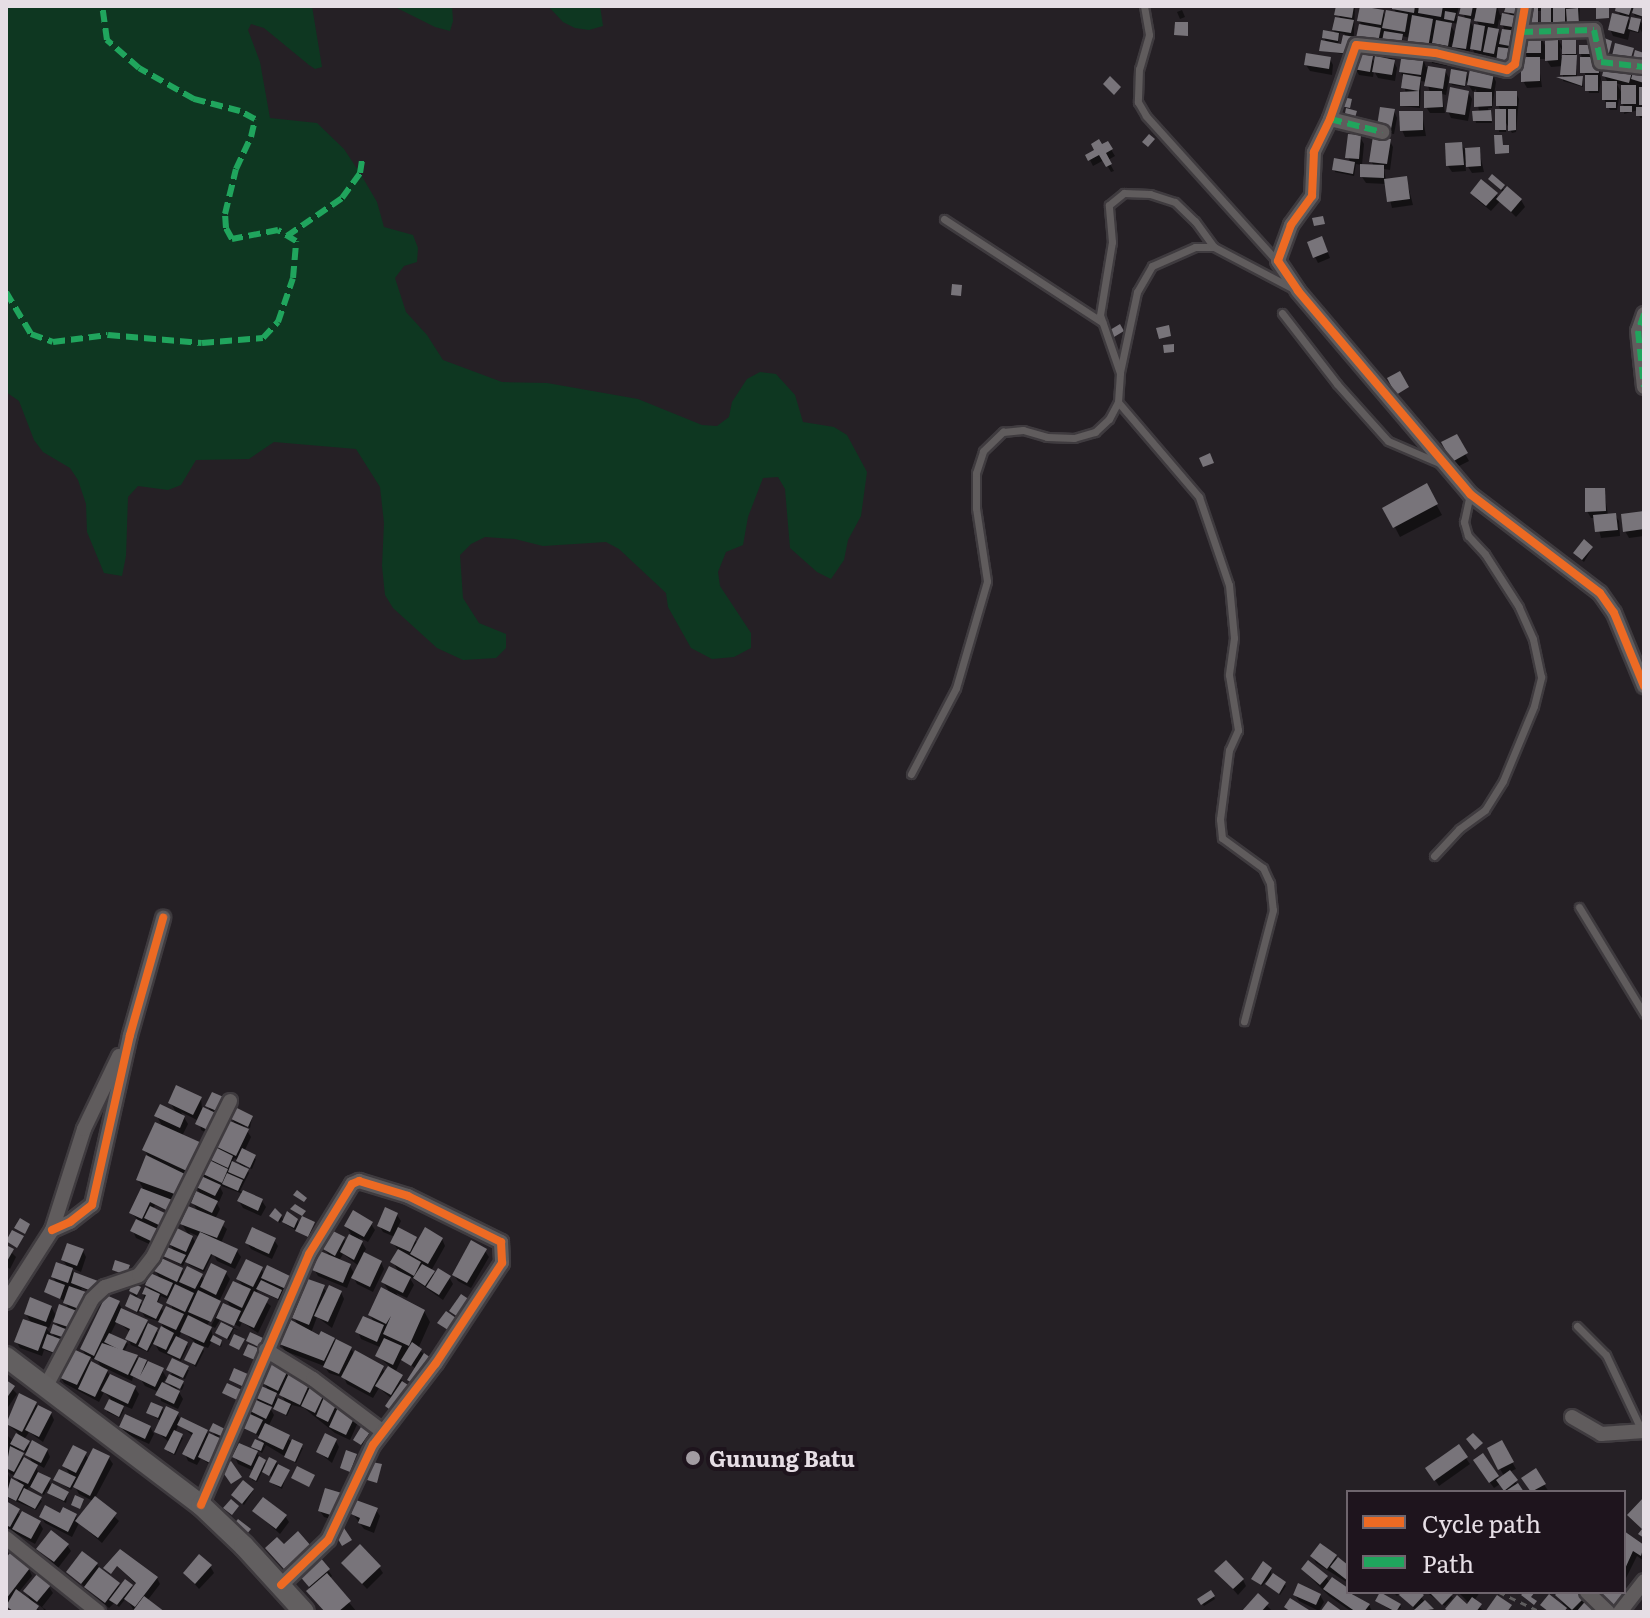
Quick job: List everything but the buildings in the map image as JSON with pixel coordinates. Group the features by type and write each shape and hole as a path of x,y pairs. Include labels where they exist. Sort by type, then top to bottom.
{"main road":[{"path":"6,1357 201,1505 304,1612"}],"street":[{"path":"1525,6 1515,64 1507,70 1435,53 1358,44 1314,152 1312,196 1291,225 1278,261 1298,291 1470,494 1600,593 1614,613 1644,686"},
{"path":"1521,32 1594,30 1601,62 1644,67"},
{"path":"1330,119 1382,132"},
{"path":"1644,314 1638,331 1644,387"},
{"path":"52,1230 70,1222 92,1205 130,1035 163,918"},
{"path":"6,1302 52,1230 84,1129 130,1035"},
{"path":"46,1386 92,1299 105,1287 139,1275 153,1257 230,1101"},
{"path":"201,1505 309,1254 352,1184 359,1181 408,1196 501,1242 502,1263 436,1363 382,1431 358,1473 328,1540 281,1585"},
{"path":"266,1350 313,1379 382,1431"},
{"path":"1572,1417 1601,1434 1643,1431"},
{"path":"6,1538 98,1612"},
{"path":"1620,1612 1644,1581"},
{"path":"1589,1594 1608,1612"}],"lane":[{"path":"1144,6 1149,35 1139,69 1138,102 1146,116 1278,261"},
{"path":"1120,373 1102,322 1101,297 1112,242 1109,205 1124,193 1150,194 1175,202 1195,221 1214,247 1298,291"},
{"path":"944,219 1102,322"},
{"path":"911,774 956,688 987,581 976,508 976,473 983,451 1003,432 1023,430 1047,437 1074,438 1095,432 1109,419 1118,402 1120,373 1137,292 1152,266 1195,247 1214,247"},
{"path":"1282,313 1337,384 1388,441 1445,465"},
{"path":"1118,402 1199,497 1229,585 1234,638 1229,675 1238,730 1229,750 1220,819 1222,838 1263,868 1270,883 1273,910 1244,1021"},
{"path":"1434,856 1459,829 1485,810 1491,800 1534,706 1541,677 1533,639 1519,607 1485,554 1468,536 1464,522 1470,494"},
{"path":"1579,907 1644,1014"},
{"path":"1577,1326 1606,1355 1643,1431"}],"path":[{"path":"1503,1594 1541,1612"}],"green space":[{"path":"6,6 312,6 322,67 315,69 309,65 264,28 251,24 248,30 260,62 270,118 317,123 344,149 360,173 377,202 384,227 413,235 418,248 417,262 404,266 395,278 406,312 427,335 443,360 502,382 547,383 638,399 702,425 717,426 729,417 732,402 747,379 760,372 776,374 795,395 803,422 834,427 847,435 867,472 861,516 848,540 844,560 831,579 817,572 790,548 785,489 778,477 763,478 748,517 743,545 726,552 718,572 720,586 751,633 751,648 734,657 712,659 691,648 668,607 666,593 619,549 606,542 543,546 515,539 485,537 471,544 460,555 463,598 479,623 506,634 506,648 496,658 463,660 437,648 393,608 385,595 380,487 356,449 274,442 249,459 196,460 181,485 168,490 138,486 128,497 126,556 122,576 104,573 87,532 86,504 78,480 70,468 43,452 34,440 19,401 6,392"},
{"path":"393,6 452,6 450,31 435,27"},
{"path":"548,6 600,6 603,26 589,30 575,28 563,22"}],"marked path":[{"path":"6,292 31,334 53,342 108,335 202,343 263,338 278,322 293,278 296,241 278,230 232,239 226,228 225,214 236,169 251,137 255,119 240,111 194,99 139,68 107,40 102,6"},
{"path":"1521,32 1594,30 1601,62 1644,67"},
{"path":"1330,119 1382,132"},
{"path":"287,236 342,198 360,173 362,160"},
{"path":"1644,314 1638,331 1644,387"}],"cycle path":[{"path":"1525,6 1515,64 1507,70 1435,53 1356,45 1330,119 1314,152 1312,196 1291,225 1278,261 1298,291 1470,494 1600,593 1614,613 1644,686"},
{"path":"52,1230 70,1222 92,1205 130,1035 163,918"},
{"path":"201,1505 309,1254 352,1184 359,1181 408,1196 501,1242 502,1263 436,1363 373,1445 328,1540 281,1585"}],"place":[{"name":"Gunung Batu","path":"693,1458"}]}
